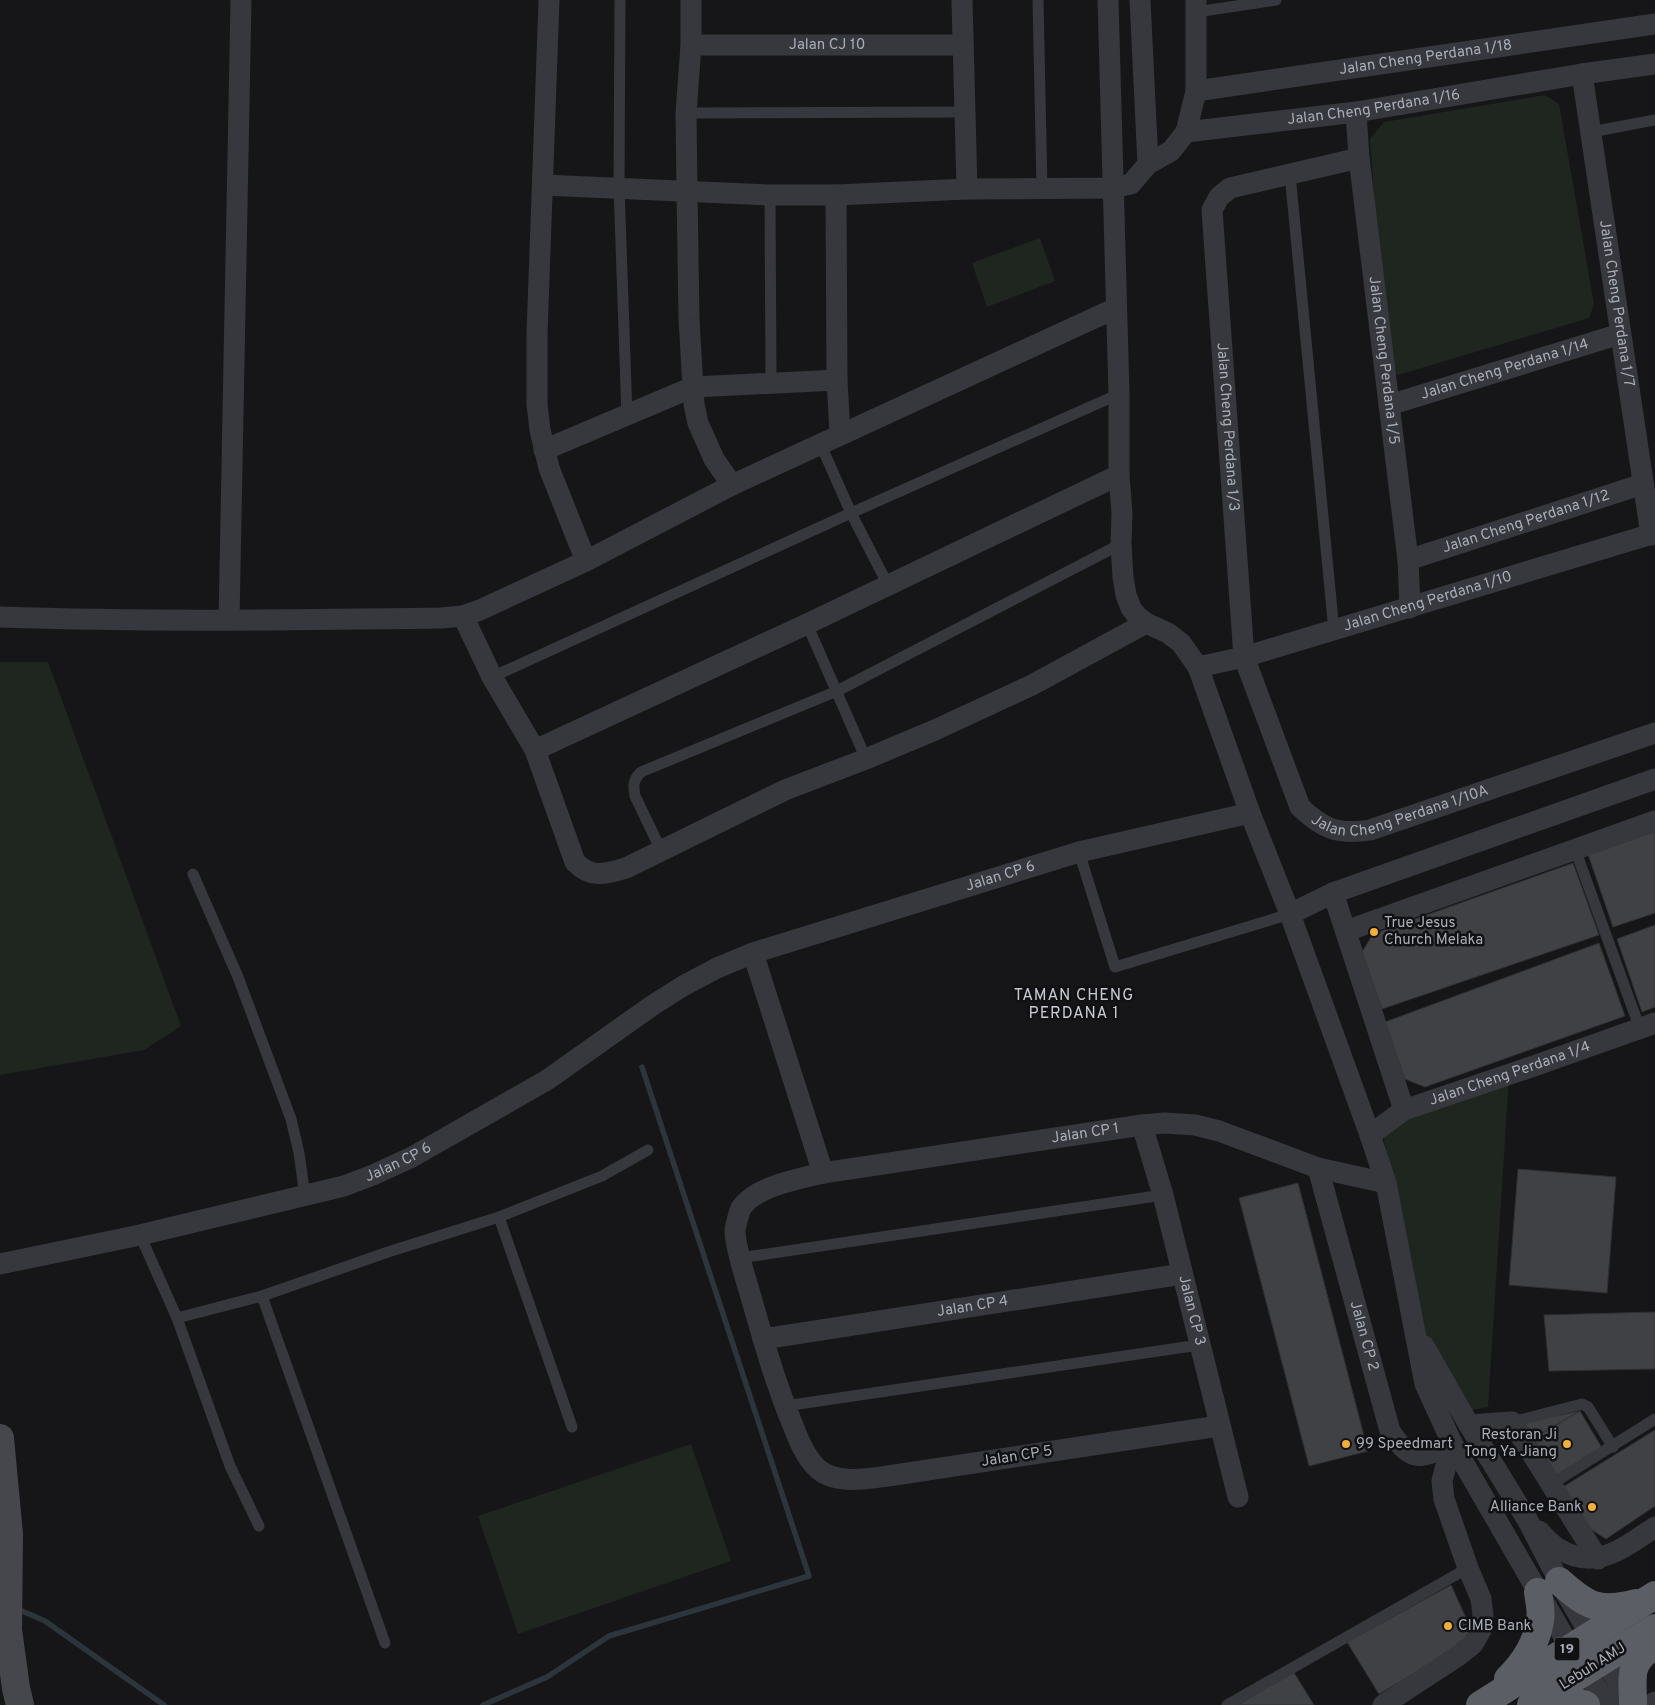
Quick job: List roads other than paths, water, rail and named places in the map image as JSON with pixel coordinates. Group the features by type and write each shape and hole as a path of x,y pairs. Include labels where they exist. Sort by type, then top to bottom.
{"highway":[{"path":"1481,1705 1525,1660 1536,1638 1549,1586 1591,1605 1603,1608 1618,1608 1650,1598"},
{"name":"Lebuh AMJ","path":"1481,1705 1650,1598"},
{"name":"Lebuh AMJ","path":"1532,1705 1655,1628"},
{"path":"1632,1705 1631,1678 1636,1662 1655,1644"},
{"path":"1550,1705 1578,1702 1586,1705"}],"main road":[{"path":"0,1438 8,1534 4,1672 0,1687"},
{"path":"6,1627 20,1705"}],"street":[{"path":"229,620 241,0"},
{"path":"549,0 536,369 537,404 544,450 556,487 586,561"},
{"path":"691,0 691,45 686,113 686,191 689,319 694,404 698,423 714,460 732,485"},
{"path":"962,0 967,189"},
{"path":"1108,0 1119,475 1122,513 1121,544 1126,595 1137,616 1146,623 1168,633 1181,643 1198,667 1250,813 1290,914 1386,1183 1425,1384 1452,1443 1549,1586 1595,1666 1632,1705"},
{"path":"1140,0 1148,164"},
{"path":"543,185 770,195 836,195 967,189 1112,188 1131,184 1148,164 1171,151 1186,132 1196,90 1196,6"},
{"name":"Jalan Cheng Perdana 1/18","path":"1196,90 1655,24"},
{"name":"Jalan CJ 10","path":"691,45 963,45"},
{"name":"Jalan Cheng Perdana 1/16","path":"1186,132 1356,112 1582,74 1655,64"},
{"name":"Jalan Cheng Perdana 1/7","path":"1582,74 1643,484 1653,534"},
{"name":"Jalan Cheng Perdana 1/5","path":"1356,112 1359,158 1408,560 1410,608"},
{"path":"1290,174 1359,158"},
{"name":"Jalan Cheng Perdana 1/3","path":"1244,657 1212,210 1219,197 1230,188 1290,174"},
{"path":"836,195 837,380 840,434"},
{"path":"0,617 97,620 229,620 442,618 463,616 586,561 732,485 820,443 1116,308"},
{"name":"Jalan Cheng Perdana 1/14","path":"1389,405 1620,334"},
{"path":"544,450 693,387 837,380"},
{"path":"535,750 807,624 1119,475"},
{"name":"Jalan Cheng Perdana 1/12","path":"1408,560 1643,484"},
{"name":"Jalan Cheng Perdana 1/10","path":"1198,667 1244,657 1334,631 1653,534"},
{"path":"463,616 492,677 535,750 575,862 583,870 597,874 611,873 626,868 785,790 935,730 1032,685 1146,623"},
{"name":"Jalan Cheng Perdana 1/10A","path":"1244,657 1300,807 1311,818 1339,832 1370,830 1655,733"},
{"path":"1290,914 1333,893 1655,779"},
{"name":"Jalan CP 6","path":"0,1264 140,1235 344,1186 412,1157 547,1080 653,1005 717,968 753,954 1079,852 1250,813"},
{"path":"1346,930 1655,821"},
{"path":"1333,893 1404,1110"},
{"path":"753,954 823,1173"},
{"name":"Jalan Cheng Perdana 1/4","path":"1370,1135 1404,1110 1647,1026"},
{"name":"Jalan CP 1","path":"816,1468 802,1447 785,1406 763,1339 740,1258 735,1230 741,1209 754,1196 781,1183 823,1173 1142,1125 1166,1124 1195,1125 1219,1131 1318,1168 1386,1183"},
{"name":"Jalan CP 3","path":"1142,1125 1163,1195 1238,1497"},
{"name":"Jalan CP 2","path":"1318,1168 1390,1431 1407,1452 1418,1456 1430,1455 1452,1443"},
{"name":"Jalan CP 4","path":"763,1339 1182,1274"},
{"path":"1415,1330 1469,1425 1528,1521 1549,1586"},
{"path":"1469,1425 1512,1422 1598,1559"},
{"name":"Jalan CP 5","path":"816,1468 835,1478 870,1478 1220,1426"},
{"path":"1383,1705 1458,1656 1473,1644 1482,1630 1481,1599 1444,1500 1442,1481 1452,1443"},
{"path":"1528,1521 1558,1549 1578,1558 1598,1559 1617,1552 1655,1527"},
{"path":"1595,1666 1608,1705"},
{"path":"1650,1705 1655,1702"}],"lane":[{"path":"620,0 620,187 627,416"},
{"path":"1038,0 1042,188"},
{"path":"1196,6 1276,0"},
{"path":"686,113 965,112"},
{"path":"1591,132 1655,120"},
{"path":"1290,174 1334,631"},
{"path":"770,195 771,382"},
{"path":"492,677 851,513 1118,394"},
{"path":"820,443 851,513 888,585"},
{"path":"661,850 635,796 633,786 635,778 641,772 837,692 1121,544"},
{"path":"807,624 866,759"},
{"path":"1575,849 1647,1026"},
{"path":"1079,852 1115,968 1290,914"},
{"path":"193,874 238,977 291,1119 299,1153 305,1196"},
{"path":"177,1318 262,1296 388,1252 499,1217 602,1176 648,1150"},
{"path":"740,1258 1163,1195"},
{"path":"499,1217 572,1428"},
{"path":"140,1235 177,1318 230,1466 259,1526"},
{"path":"262,1296 385,1643"},
{"path":"785,1406 1199,1345"},
{"path":"1512,1422 1582,1404 1588,1407 1613,1447"},
{"path":"1550,1485 1655,1419"},
{"path":"1227,1705 1468,1568"}],"waterway":[{"path":"483,1705 547,1677 609,1636 809,1576 642,1067"},
{"path":"15,1608 45,1621 164,1705"}],"place":[{"name":"True Jesus Church Melaka","path":"1374,932"},
{"name":"99 Speedmart","path":"1346,1444"},
{"name":"Restoran Ji Tong Ya Jiang","path":"1567,1444"},
{"name":"Alliance Bank","path":"1592,1507"},
{"name":"CIMB Bank","path":"1448,1626"}],"district":[{"name":"TAMAN CHENG PERDANA 1","path":"1074,1005"}]}
